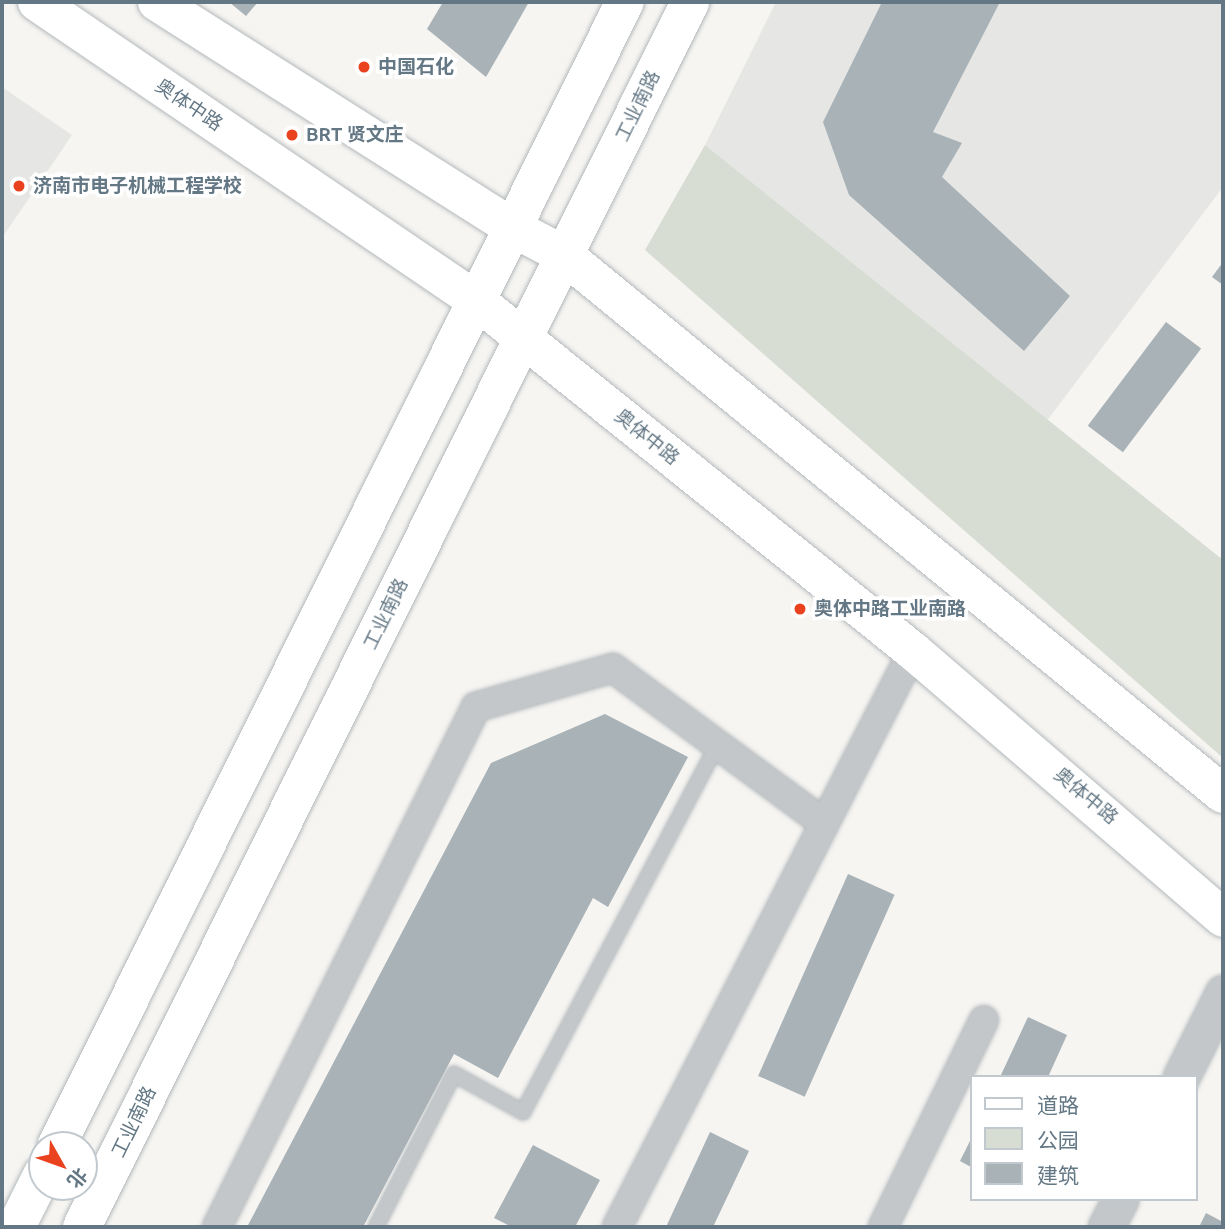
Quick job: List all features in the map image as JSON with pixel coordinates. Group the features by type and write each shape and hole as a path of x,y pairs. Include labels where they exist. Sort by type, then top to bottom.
{"main road":[{"name":"奥体中路","path":"37,2 477,301 913,651 1223,918"},
{"path":"157,2 513,228 564,255 1223,794"},
{"path":"64,1131 625,2"},
{"name":"工业南路","path":"82,1227 690,2"},
{"path":"16,1227 29,1201"}],"street":[{"path":"617,1227 913,651"},
{"path":"217,1227 476,707 613,668 824,823"},
{"path":"1182,1075 1223,993"},
{"path":"883,1227 984,1020"},
{"path":"1106,1227 1119,1201"}],"lane":[{"path":"376,1227 454,1074 523,1112 718,743"}],"shaded area":[{"path":"776,2 1223,2 1223,187 1046,422 705,145"},
{"name":"济南市电子机械工程学校","path":"2,87 72,135 2,238"}],"green space":[{"path":"705,145 1223,560 1223,758 645,250"}],"building":[{"path":"229,2 258,2 246,16"},
{"path":"443,2 529,2 486,77 427,29"},
{"path":"882,2 1000,2 933,132 962,143 942,177 1070,296 1024,351 849,195 823,122"},
{"path":"1223,262 1223,285 1212,277"},
{"path":"1166,322 1201,348 1123,452 1088,426"},
{"path":"605,714 688,757 608,907 593,898 498,1078 454,1054 363,1227 247,1227 491,763"},
{"path":"848,874 895,895 805,1097 758,1076"},
{"path":"1028,1017 1067,1035 1049,1075 1001,1075"},
{"path":"710,1132 749,1151 713,1227 666,1227"},
{"path":"970,1141 970,1166 960,1161"},
{"path":"533,1145 600,1180 575,1227 512,1227 494,1218"},
{"path":"1206,1213 1223,1222 1223,1227 1199,1227"}],"place":[{"name":"中国石化","path":"364,67"},
{"name":"BRT 贤文庄","path":"292,135"},
{"name":"济南市电子机械工程学校","path":"19,186"},
{"name":"奥体中路工业南路","path":"800,609"}]}
